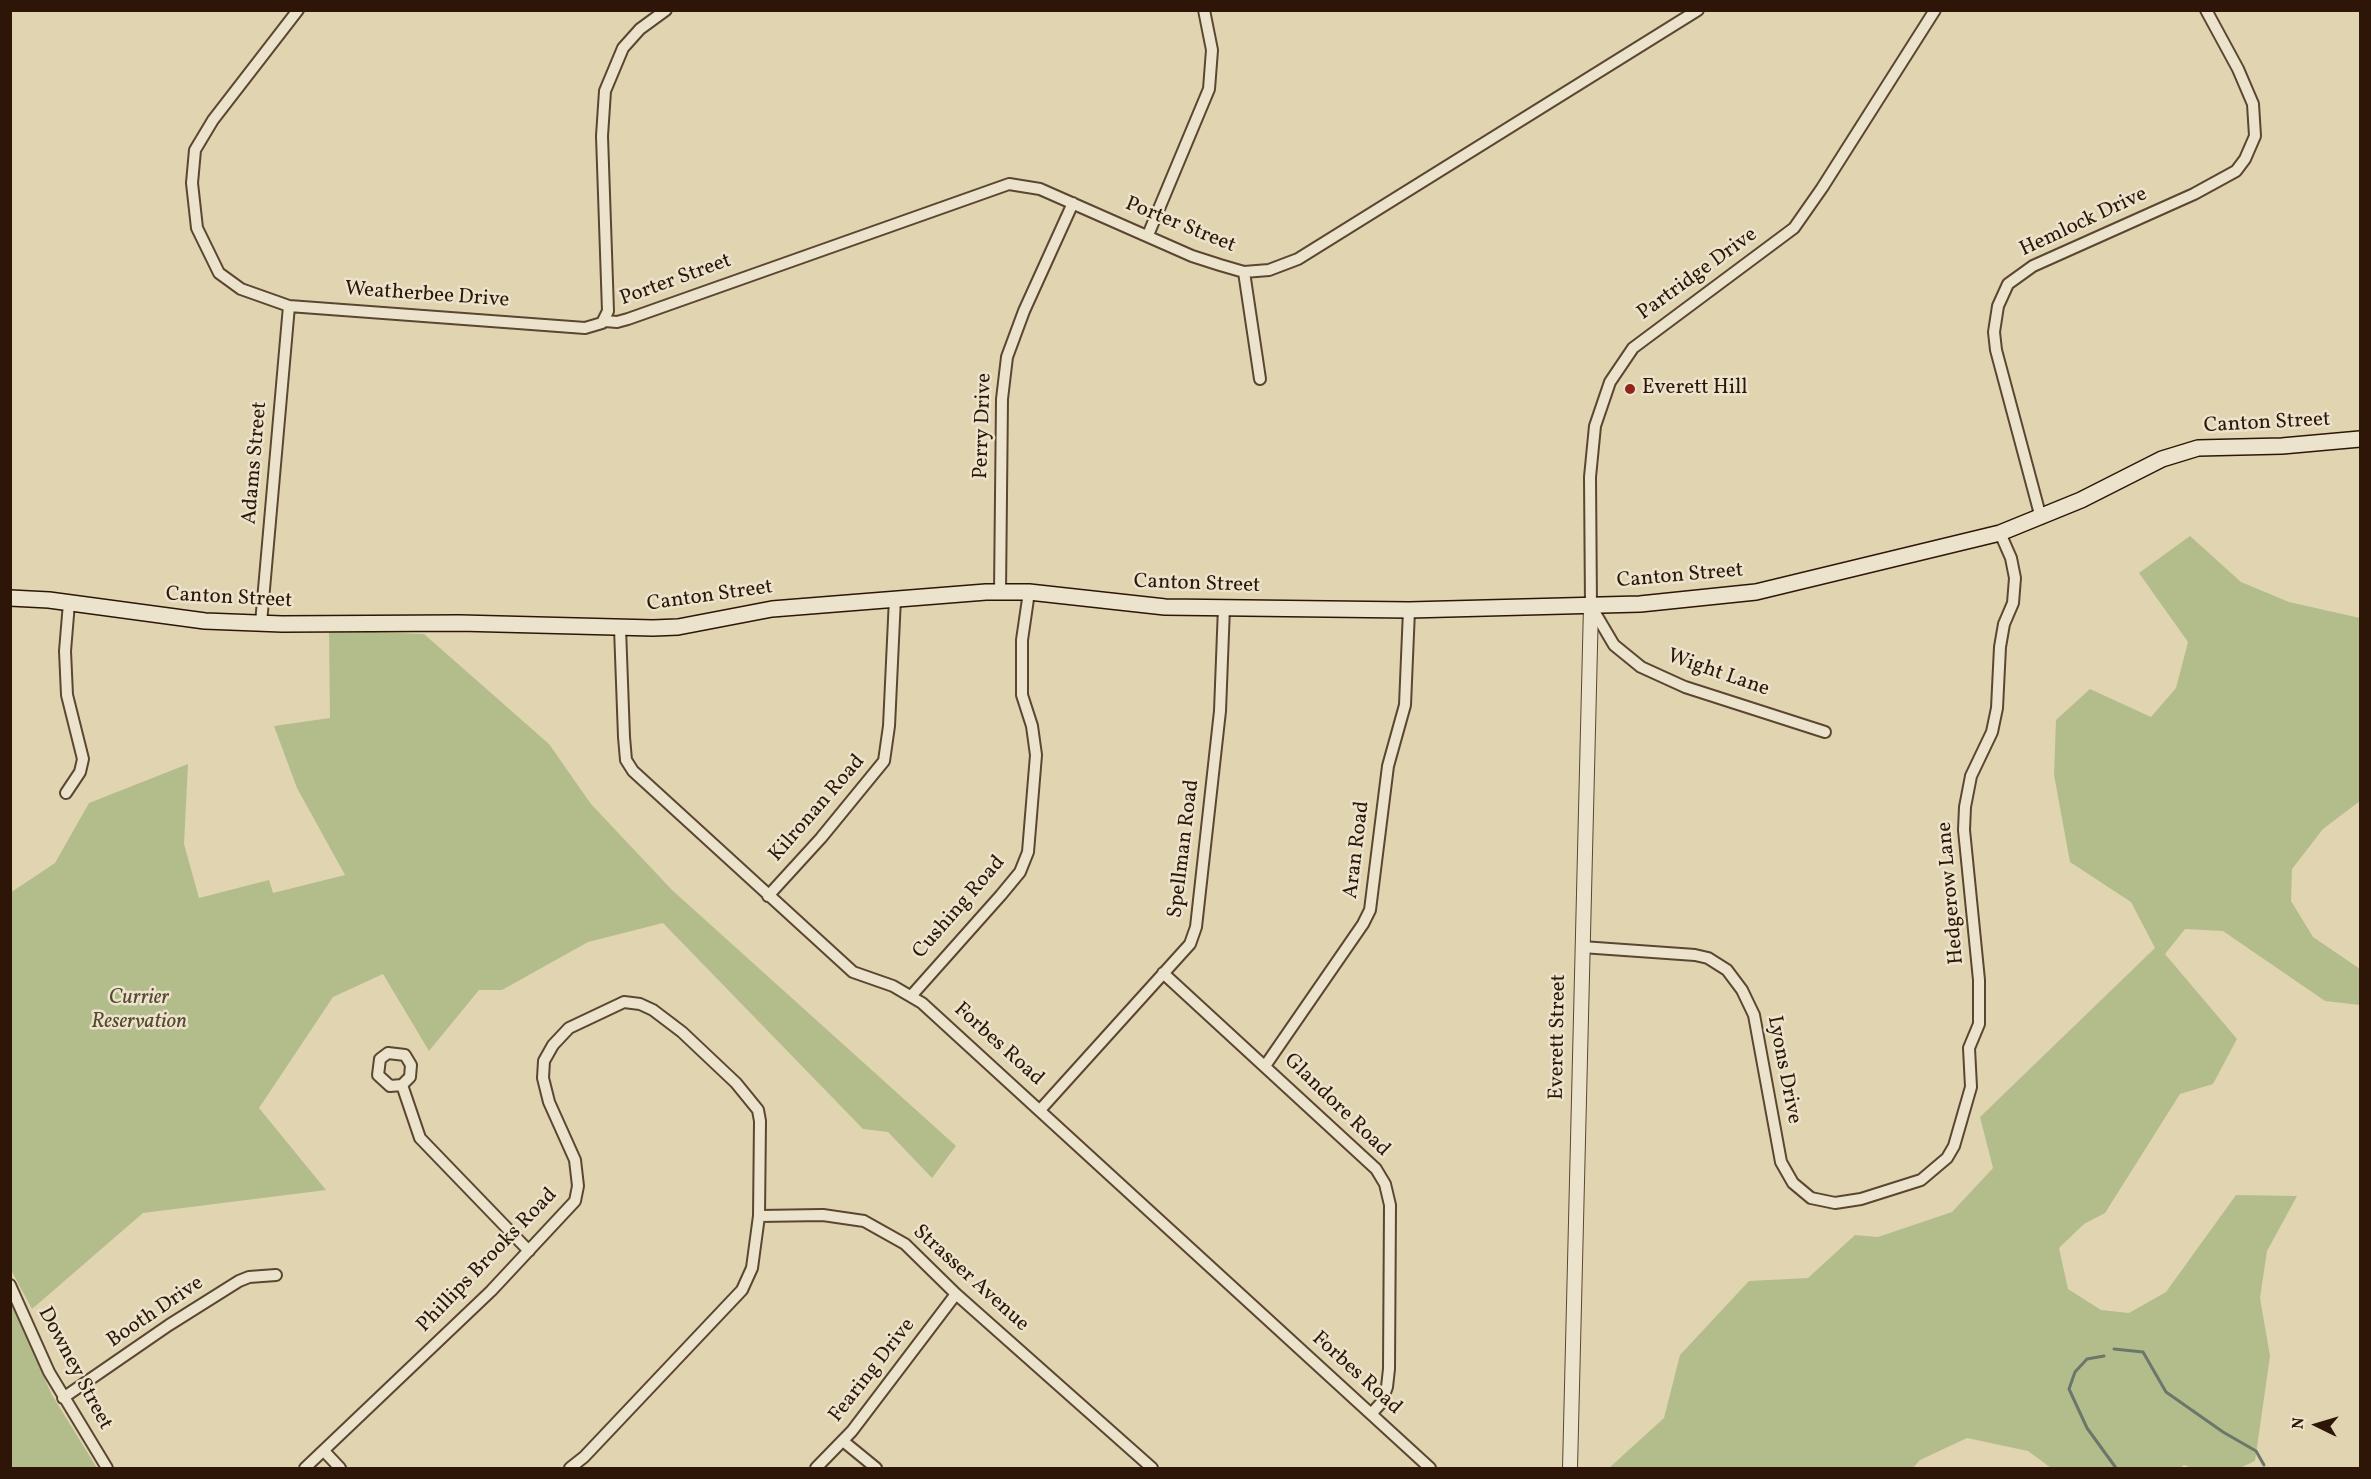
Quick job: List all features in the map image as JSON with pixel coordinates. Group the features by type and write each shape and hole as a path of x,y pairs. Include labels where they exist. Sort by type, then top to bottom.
{"main road":[{"name":"Canton Street","path":"10,598 69,603 163,617 261,623 450,622 620,628 678,627 772,609 895,598 1000,592 1029,592 1138,606 1409,610 1591,606 1748,594 2000,533 2041,518 2162,459 2198,448 2282,446 2361,439"}],"street":[{"name":"Weatherbee Drive","path":"298,10 201,137 193,162 197,228 202,243 219,273 254,295 289,306 585,328 595,327 605,321"},
{"path":"605,321 608,311 609,285 603,100 613,68 623,48 640,29 666,10"},
{"path":"1148,235 1207,98 1212,62 1204,10"},
{"name":"Porter Street","path":"605,321 616,322 628,319 999,186 1029,186 1148,235 1192,256 1244,272 1269,270 1298,259 1698,10"},
{"name":"Partridge Drive","path":"1591,606 1590,477 1595,426 1610,382 1633,348 1646,337 1753,261 1794,228 1935,10"},
{"name":"Hemlock Drive","path":"2041,518 1996,350 1994,332 1998,306 2008,284 2033,266 2194,194 2236,171 2245,159 2255,136 2253,104 2238,69 2206,10"},
{"name":"Perry Drive","path":"1000,592 1002,399 1007,357 1024,311 1073,203"},
{"path":"1244,272 1260,379"},
{"name":"Adams Street","path":"261,623 289,306"},
{"name":"Hedgerow Lane","path":"1861,1198 1921,1180 1947,1158 1954,1146 1971,1088 1970,1048 1979,1024 1979,980 1965,842 1965,807 1971,776 1992,732 1997,708 2000,647 2004,624 2013,603 2015,578 2011,558 2000,533"},
{"name":"Cushing Road","path":"912,995 1020,872 1028,852 1036,755 1032,726 1022,695 1022,640 1029,592"},
{"name":"Kilronan Road","path":"768,896 821,838 884,761 889,726 895,598"},
{"path":"66,793 80,772 83,759 67,695 66,651 69,603"},
{"name":"Wight Lane","path":"1591,606 1614,645 1641,667 1685,687 1825,732"},
{"name":"Everett Street","path":"1570,1468 1591,606"},
{"name":"Spellman Road","path":"1040,1110 1190,944 1196,927 1218,734 1224,607"},
{"name":"Aran Road","path":"1265,1066 1363,924 1371,906 1388,766 1405,705 1409,610"},
{"name":"Forbes Road","path":"620,628 626,760 633,771 853,972 912,995 1430,1468"},
{"name":"Lyons Drive","path":"1582,947 1695,955 1708,958 1727,970 1742,990 1754,1015 1779,1154 1788,1177 1798,1190 1820,1201 1835,1203 1861,1198"},
{"name":"Glandore Road","path":"1162,973 1376,1168 1385,1184 1390,1205 1389,1369 1387,1387 1381,1403 1372,1413"},
{"name":"Phillips Brooks Road","path":"305,1468 491,1291 575,1202 578,1186 572,1148 544,1088 544,1061 552,1045 569,1028 624,1002 640,1004 653,1010 682,1032 736,1083 758,1110 760,1121 759,1216"},
{"path":"402,1085 420,1138 529,1251"},
{"name":"Strasser Avenue","path":"759,1216 823,1215 864,1221 905,1244 956,1294 1152,1468"},
{"path":"570,1468 634,1406 742,1290 752,1269 759,1216"},
{"name":"Booth Drive","path":"63,1398 169,1324 238,1281 249,1277 276,1275"},
{"name":"Downey Street","path":"10,1286 37,1349 63,1398 107,1468"},
{"name":"Fearing Drive","path":"816,1468 843,1441 956,1294"},
{"path":"843,1441 876,1468"},
{"path":"324,1450 340,1468"}],"green space":[{"path":"2190,536 2241,582 2289,602 2360,618 2360,801 2323,829 2292,869 2291,901 2313,937 2360,969 2360,1005 2325,1001 2223,931 2185,929 2165,954 2237,1039 2213,1084 2180,1094 2105,1213 2084,1224 2059,1248 2068,1289 2101,1310 2129,1313 2166,1292 2236,1195 2297,1196 2267,1251 2260,1298 2270,1356 2255,1461 2240,1468 2193,1468 2184,1465 2180,1468 2051,1468 2028,1451 1967,1438 1920,1460 1913,1468 1609,1468 1664,1418 1680,1355 1749,1281 1808,1278 1855,1235 1878,1237 1952,1212 1993,1168 1980,1117 2155,948 2131,902 2070,862 2054,775 2056,720 2090,689 2151,717 2176,688 2188,642 2139,573"},
{"name":"Currier Reservation","path":"329,630 424,634 549,744 591,804 672,890 956,1146 932,1178 888,1132 863,1129 663,923 588,942 502,990 479,990 429,1051 383,974 333,997 259,1108 326,1190 143,1213 32,1309 10,1268 10,893 55,863 89,803 188,764 184,844 199,898 269,880 273,893 345,875 297,788 274,726 330,718"},
{"path":"11,1304 52,1395 97,1468 11,1468"}],"waterway":[{"path":"2114,1349 2143,1352 2166,1392 2223,1432 2256,1451 2264,1465"},
{"path":"2104,1356 2087,1359 2075,1372 2069,1389 2087,1428 2116,1468"}],"place":[{"name":"Everett Hill","path":"1630,389"}]}
